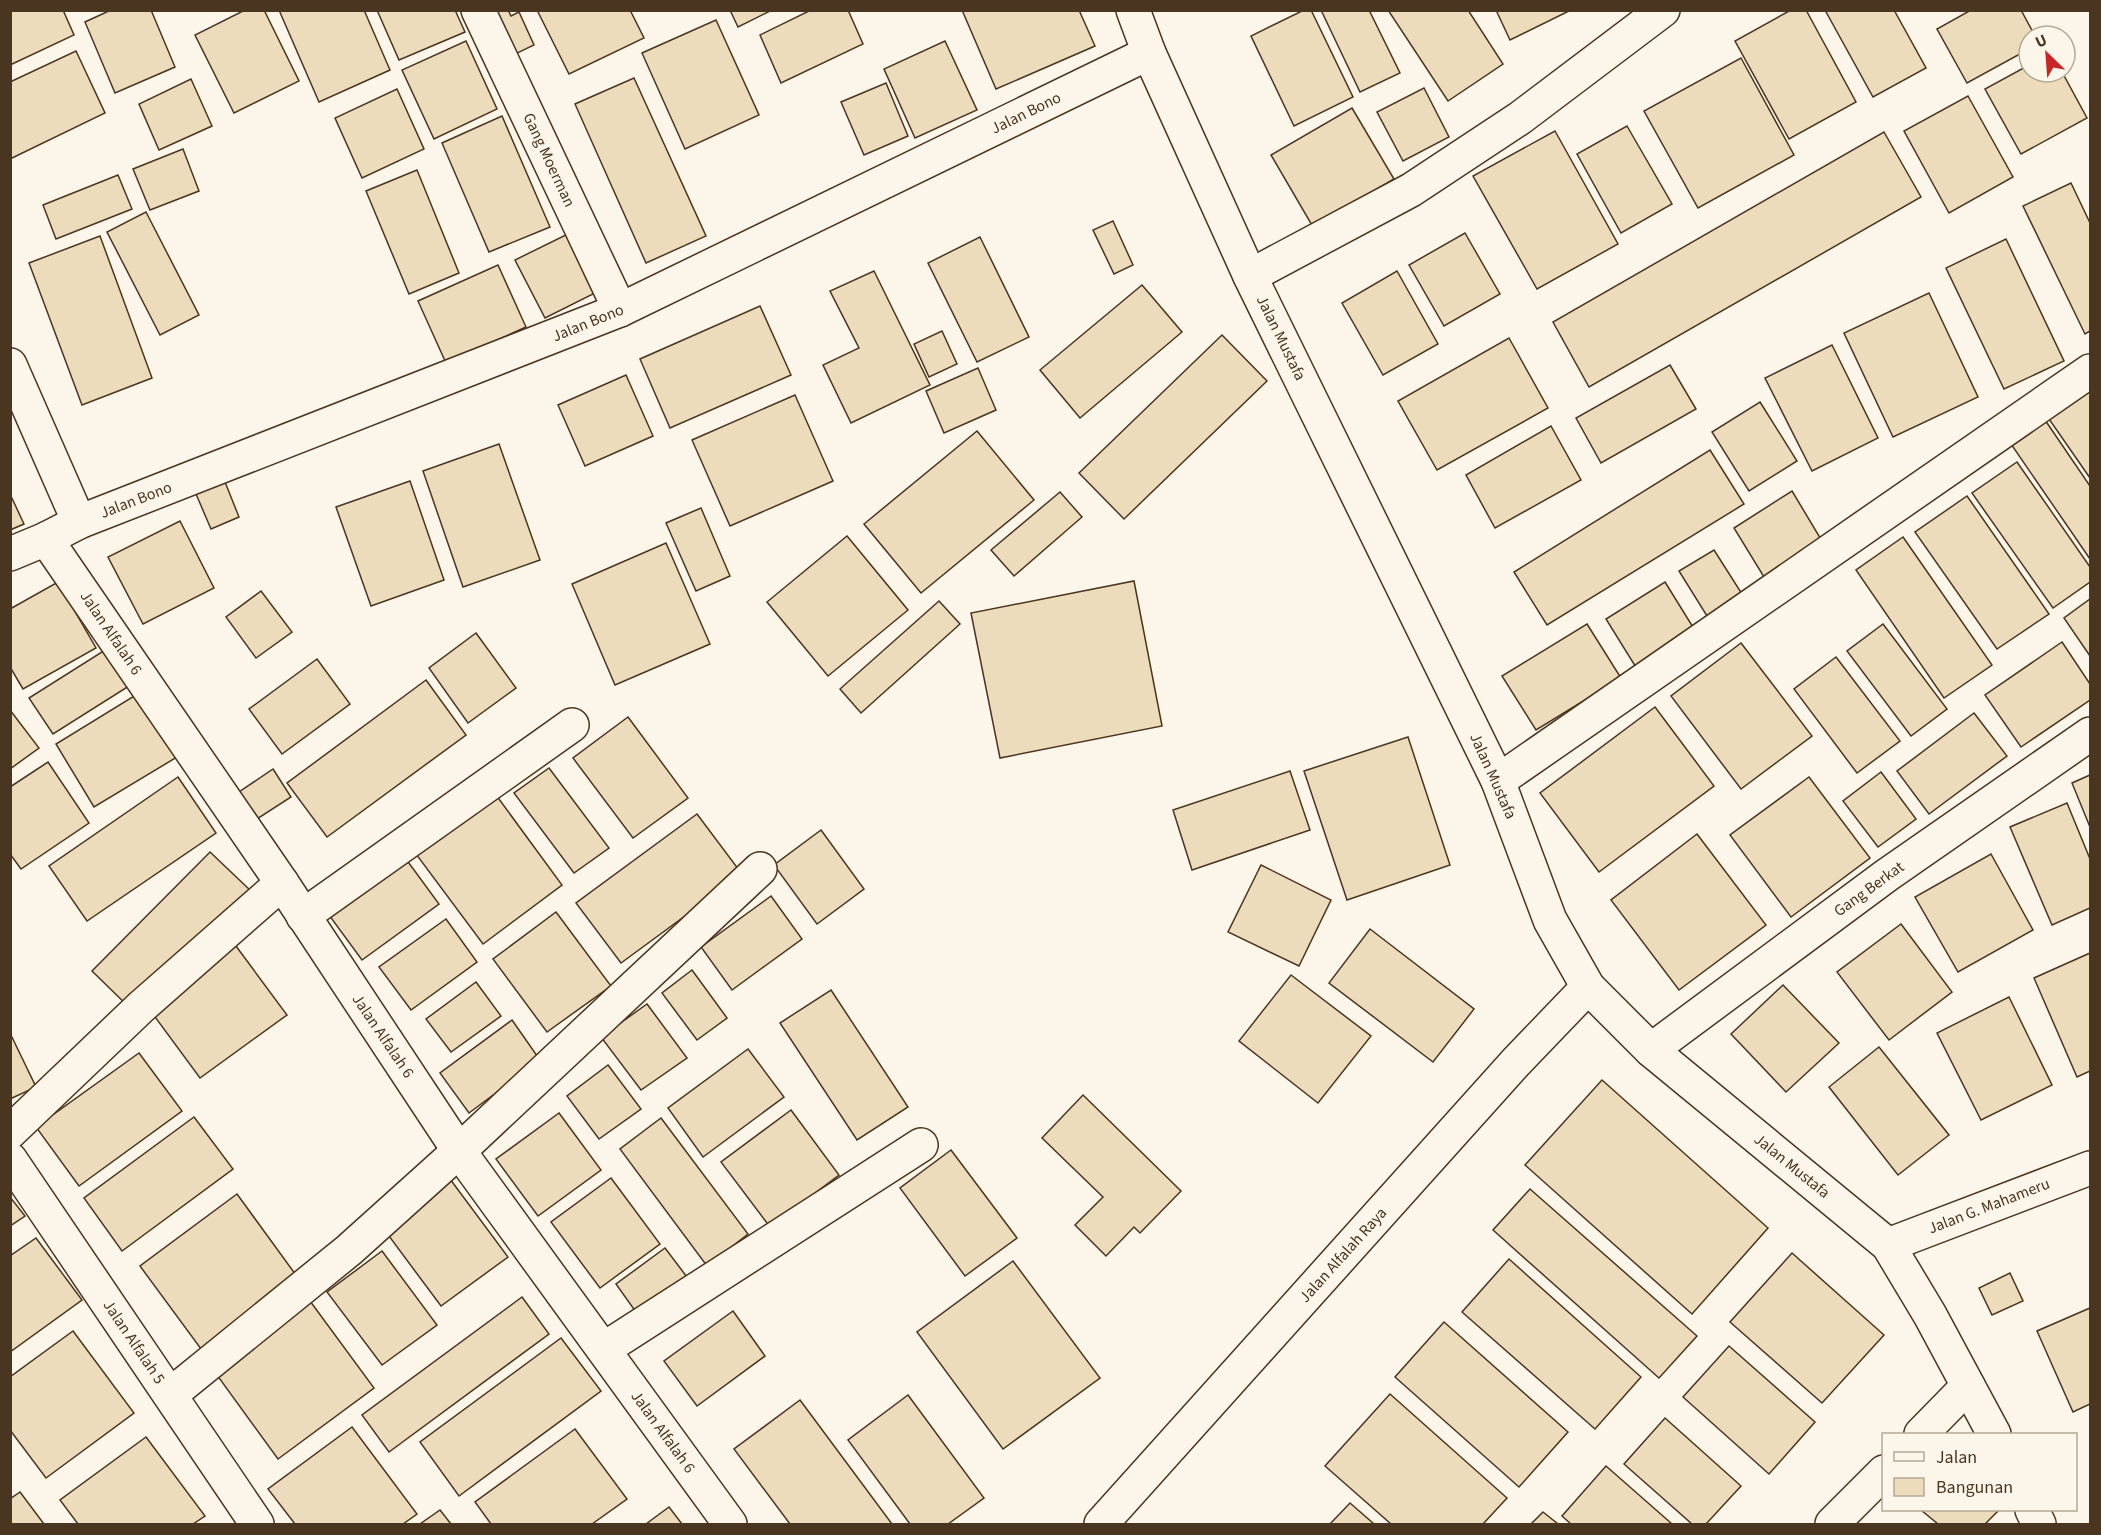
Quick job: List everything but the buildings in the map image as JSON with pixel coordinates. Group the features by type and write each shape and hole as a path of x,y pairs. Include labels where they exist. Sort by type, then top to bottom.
{"street":[{"name":"Gang Moerman","path":"478,10 620,310"},
{"name":"Jalan Mustafa","path":"1133,10 1149,53 1250,276 1498,781 1550,920 1588,987 1651,1050 1888,1245 1930,1315 1993,1433"},
{"path":"1250,276 1412,190 1521,118 1663,10"},
{"name":"Jalan Bono","path":"10,554 79,522 620,310 1149,53"},
{"path":"10,364 79,522"},
{"path":"1498,781 2091,371"},
{"name":"Jalan Alfalah 6","path":"46,539 282,883 459,1151 730,1524"},
{"path":"303,916 572,724"},
{"name":"Gang Berkat","path":"1651,1050 1887,875 2091,734"},
{"path":"170,1395 349,1250 459,1151 760,869"},
{"path":"10,1132 141,1007 282,883"},
{"name":"Jalan Alfalah Raya","path":"1101,1524 1516,1062 1588,987"},
{"path":"604,1349 921,1145"},
{"name":"Jalan Alfalah 5","path":"10,1160 257,1524"},
{"name":"Jalan G. Mahameru","path":"1888,1245 2091,1168"},
{"path":"1922,1433 1968,1386"},
{"path":"1832,1524 1882,1474"}]}
